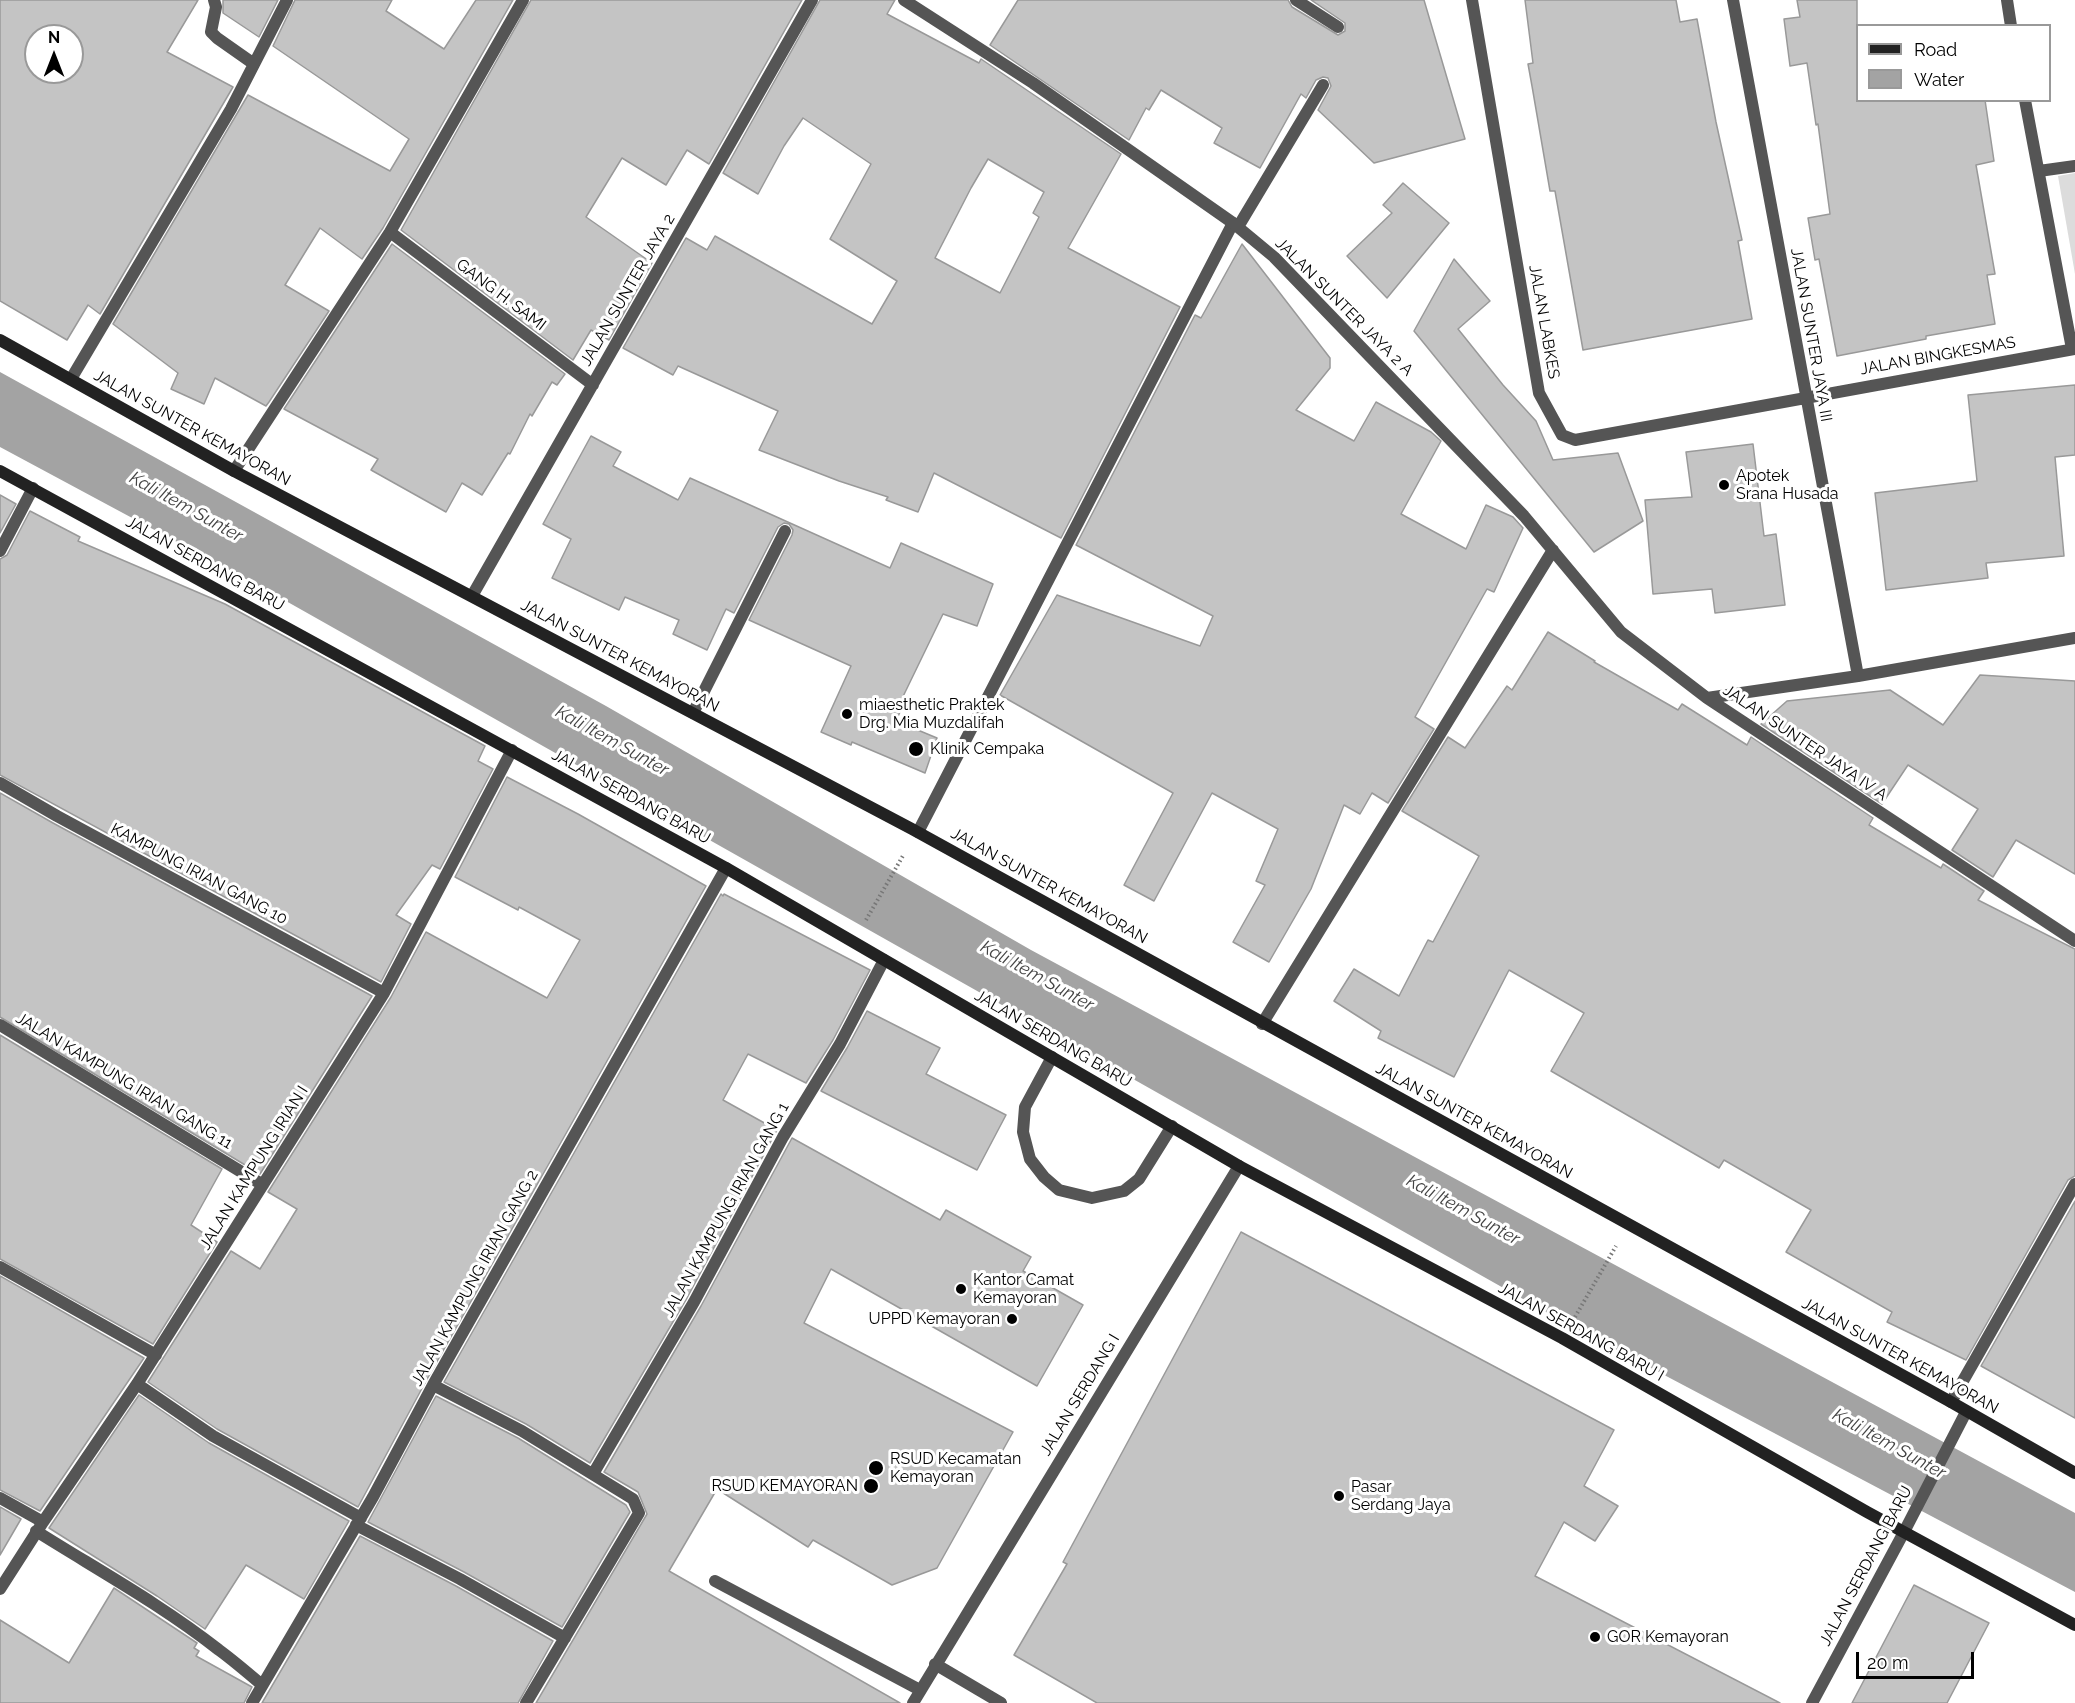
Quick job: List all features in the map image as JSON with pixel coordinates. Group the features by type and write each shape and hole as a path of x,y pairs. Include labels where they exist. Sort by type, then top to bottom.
{"main road":[{"name":"JALAN SUNTER KEMAYORAN","path":"0,340 234,471 918,832 1262,1024 1951,1402 2075,1473"},
{"name":"JALAN SERDANG BARU","path":"0,471 726,868 1239,1166"},
{"name":"JALAN SERDANG BARU I","path":"1239,1166 1562,1338 1904,1532 2075,1625"}],"street":[{"path":"214,0 216,7 212,32 254,64"},
{"path":"71,380 231,110 287,0"},
{"path":"234,471 390,232 523,0"},
{"name":"JALAN SUNTER JAYA 2","path":"472,596 812,0"},
{"name":"JALAN SUNTER JAYA 2 A","path":"904,0 1033,83 1235,225 1274,257 1524,516 1621,632 1707,698"},
{"path":"1296,0 1338,27"},
{"name":"JALAN LABKES","path":"1472,0 1539,393 1562,435 1575,440 1806,396"},
{"name":"JALAN SUNTER JAYA III","path":"1733,0 1858,676"},
{"path":"2007,0 2011,24"},
{"path":"918,832 1235,225 1323,85"},
{"path":"2025,102 2074,349"},
{"path":"2039,171 2075,166"},
{"name":"GANG H. SAMI","path":"390,232 593,385"},
{"name":"JALAN BINGKESMAS","path":"1806,396 2074,349"},
{"path":"0,551 33,488"},
{"path":"693,713 785,531"},
{"path":"1262,1024 1553,550"},
{"name":"JALAN SUNTER JAYA IV A","path":"1707,698 1858,676 2075,638"},
{"name":"JALAN SUNTER JAYA IV A","path":"1707,698 2075,941"},
{"name":"JALAN KAMPUNG IRIAN I","path":"0,1589 45,1534 144,1388 156,1354 384,993 512,750"},
{"name":"KAMPUNG IRIAN GANG 10","path":"0,783 384,993"},
{"name":"JALAN KAMPUNG IRIAN GANG 2","path":"252,1703 359,1521 433,1385 726,868"},
{"name":"JALAN KAMPUNG IRIAN GANG 1","path":"592,1474 694,1302 783,1137 840,1044 884,960"},
{"name":"JALAN KAMPUNG IRIAN GANG 11","path":"0,1025 263,1185"},
{"path":"1052,1057 1025,1107 1023,1132 1030,1159 1044,1177 1059,1190 1092,1198 1124,1191 1140,1179 1172,1126"},
{"name":"JALAN SERDANG I","path":"913,1703 1239,1166"},
{"path":"1951,1402 2075,1184"},
{"path":"0,1267 156,1354"},
{"path":"433,1385 522,1431 633,1499 639,1513 526,1703"},
{"path":"144,1388 213,1436 565,1638"},
{"name":"JALAN SERDANG BARU","path":"1812,1703 1966,1412"},
{"path":"0,1498 45,1534 171,1615 219,1649 262,1685"},
{"path":"715,1581 920,1690"},
{"path":"935,1664 1001,1703"}],"path":[{"path":"867,918 909,847"},
{"path":"1575,1317 1613,1250"}],"shaded area":[{"path":"2075,173 2075,274 2058,176"}],"water":[{"name":"Kali Item Sunter","path":"0,372 606,706 1031,950 2075,1513 2075,1592 1562,1321 270,592 0,447"}],"building":[{"path":"0,0 198,0 167,52 233,87 100,314 88,305 67,340 0,301"},
{"path":"223,0 278,0 259,37 223,13"},
{"path":"295,0 392,0 386,11 444,49 476,0 513,0 383,228 362,259 320,228 285,285 329,311 266,406 215,378 204,404 171,389 178,373 113,324 248,95 390,171 409,139 273,46"},
{"path":"531,0 802,0 709,164 687,150 666,185 622,158 586,217 652,263 609,340 591,330 573,360 401,230"},
{"path":"820,0 895,0 887,14 979,63 981,59 1121,154 1068,248 1180,307 1061,538 934,473 918,512 886,500 888,497 759,450 778,411 678,366 673,375 623,348 686,238 707,250 715,236 872,324 897,281 830,239 871,164 803,118 784,146 758,194 723,173","holes":["988,159 1044,192 1033,213 1039,217 1000,293 935,258"]},
{"path":"1018,0 1288,0 1292,7 1338,35 1345,31 1345,23 1311,0 1424,0 1465,139 1374,163 1318,110 1331,86 1328,78 1323,77 1316,80 1306,98 1301,94 1260,168 1214,143 1222,128 1161,90 1149,110 1146,108 1129,140 990,45"},
{"path":"1525,0 1676,0 1680,22 1697,19 1716,122 1742,240 1738,241 1752,319 1583,350 1555,191 1550,191 1528,64 1533,63"},
{"path":"1797,0 1857,0 1856,102 1985,102 1994,161 1976,165 1995,274 1987,275 1995,324 1926,336 1926,339 1837,356 1819,259 1815,260 1808,218 1830,214 1818,124 1816,125 1807,63 1790,66 1784,19 1800,17"},
{"path":"1403,183 1449,223 1387,298 1347,256 1392,213 1383,205"},
{"path":"392,244 565,374 557,385 552,382 532,416 530,414 510,454 508,453 482,495 462,483 446,512 371,470 378,459 284,409"},
{"path":"1242,244 1330,358 1330,368 1296,410 1354,441 1376,402 1431,432 1441,441 1401,514 1466,549 1486,505 1513,517 1523,528 1494,592 1487,589 1415,717 1434,729 1388,803 1372,793 1360,814 1344,805 1311,889 1269,962 1233,942 1265,885 1256,881 1278,829 1212,793 1154,901 1124,885 1173,793 1000,695 1057,595 1200,646 1213,616 1076,545 1195,315 1201,318"},
{"path":"1454,259 1490,301 1458,329 1503,385 1536,421 1553,460 1618,453 1643,521 1594,552 1414,331"},
{"path":"2075,385 2075,455 2055,457 2064,556 1986,563 1988,578 1886,590 1875,493 1977,481 1968,395"},
{"path":"591,436 621,452 613,466 678,500 690,478 890,568 901,543 993,584 977,626 943,614 896,711 900,712 896,721 937,738 925,773 852,742 851,745 821,732 851,666 749,620 792,535 793,530 789,524 784,523 778,527 734,613 726,609 707,650 673,634 679,620 625,597 619,610 552,578 571,539 543,524"},
{"path":"1753,444 1764,536 1776,534 1785,605 1715,613 1712,589 1653,594 1645,500 1692,497 1686,452"},
{"path":"0,495 16,504 0,533"},
{"path":"30,511 80,537 78,541 225,604 485,746 478,761 493,769 440,869 432,865 396,915 411,924 381,982 0,775 0,559 7,555"},
{"path":"1548,632 1594,662 1678,710 1682,704 1747,745 1751,737 1873,818 1869,825 1941,868 1943,864 1984,891 1978,900 2075,949 2075,1176 2068,1180 1966,1360 1887,1322 1892,1312 1786,1252 1811,1210 1724,1160 1719,1168 1551,1071 1584,1013 1509,970 1454,1077 1378,1038 1381,1031 1334,1001 1354,969 1399,996 1428,940 1433,942 1479,856 1402,811 1448,737 1465,748 1507,686 1512,690"},
{"path":"1980,675 2075,681 2075,874 2016,840 1993,877 1952,850 1978,809 1908,765 1882,804 1761,724 1787,701 1890,690 1943,725"},
{"path":"507,777 706,886 426,1381 358,1507 217,1429 148,1382 231,1251 260,1269 297,1209 268,1192 391,997 426,932 547,998 580,940 519,907 518,910 455,877"},
{"path":"0,793 372,996 260,1174 0,1017"},
{"path":"721,894 870,970 833,1040 806,1083 748,1054 723,1100 777,1130 687,1298 590,1463 526,1424 444,1382"},
{"path":"867,1011 940,1048 926,1074 1006,1115 977,1170 821,1091"},
{"path":"0,1035 222,1169 191,1225 217,1242 153,1344 0,1259"},
{"path":"792,1138 940,1220 946,1210 1031,1257 1023,1271 1083,1305 1037,1386 831,1269 804,1323 1013,1432 937,1568 892,1585 813,1540 808,1547 717,1489 669,1571 900,1703 536,1703 647,1514 638,1492 604,1472 701,1306"},
{"path":"2075,1201 2075,1418 1981,1366"},
{"name":"Pasar Serdang Jaya","path":"1241,1232 1614,1430 1584,1486 1618,1506 1595,1541 1564,1522 1535,1576 1780,1703 1097,1703 1014,1655 1067,1564 1063,1562"},
{"path":"0,1276 144,1358 40,1511 0,1490"},
{"path":"139,1395 209,1443 349,1521 304,1599 246,1565 205,1629 49,1528"},
{"path":"436,1396 518,1438 626,1505 630,1512 562,1627 368,1522"},
{"path":"0,1507 21,1519 0,1555"},
{"path":"360,1536 456,1586 553,1641 518,1703 262,1703"},
{"path":"1914,1585 1989,1623 1947,1703 1852,1703"},
{"path":"114,1588 197,1643 194,1648 199,1651 196,1656 252,1687 244,1703 0,1703 0,1620 69,1663"}],"place":[{"name":"Apotek Srana Husada","path":"1724,485"},
{"name":"miaesthetic Praktek Drg. Mia Muzdalifah","path":"847,714"},
{"name":"Klinik Cempaka","path":"916,749"},
{"name":"Kantor Camat Kemayoran","path":"961,1289"},
{"name":"UPPD Kemayoran","path":"1012,1319"},
{"name":"RSUD Kecamatan Kemayoran","path":"876,1468"},
{"name":"RSUD KEMAYORAN","path":"871,1486"},
{"name":"Pasar Serdang Jaya","path":"1339,1496"},
{"name":"GOR Kemayoran","path":"1595,1637"}]}
